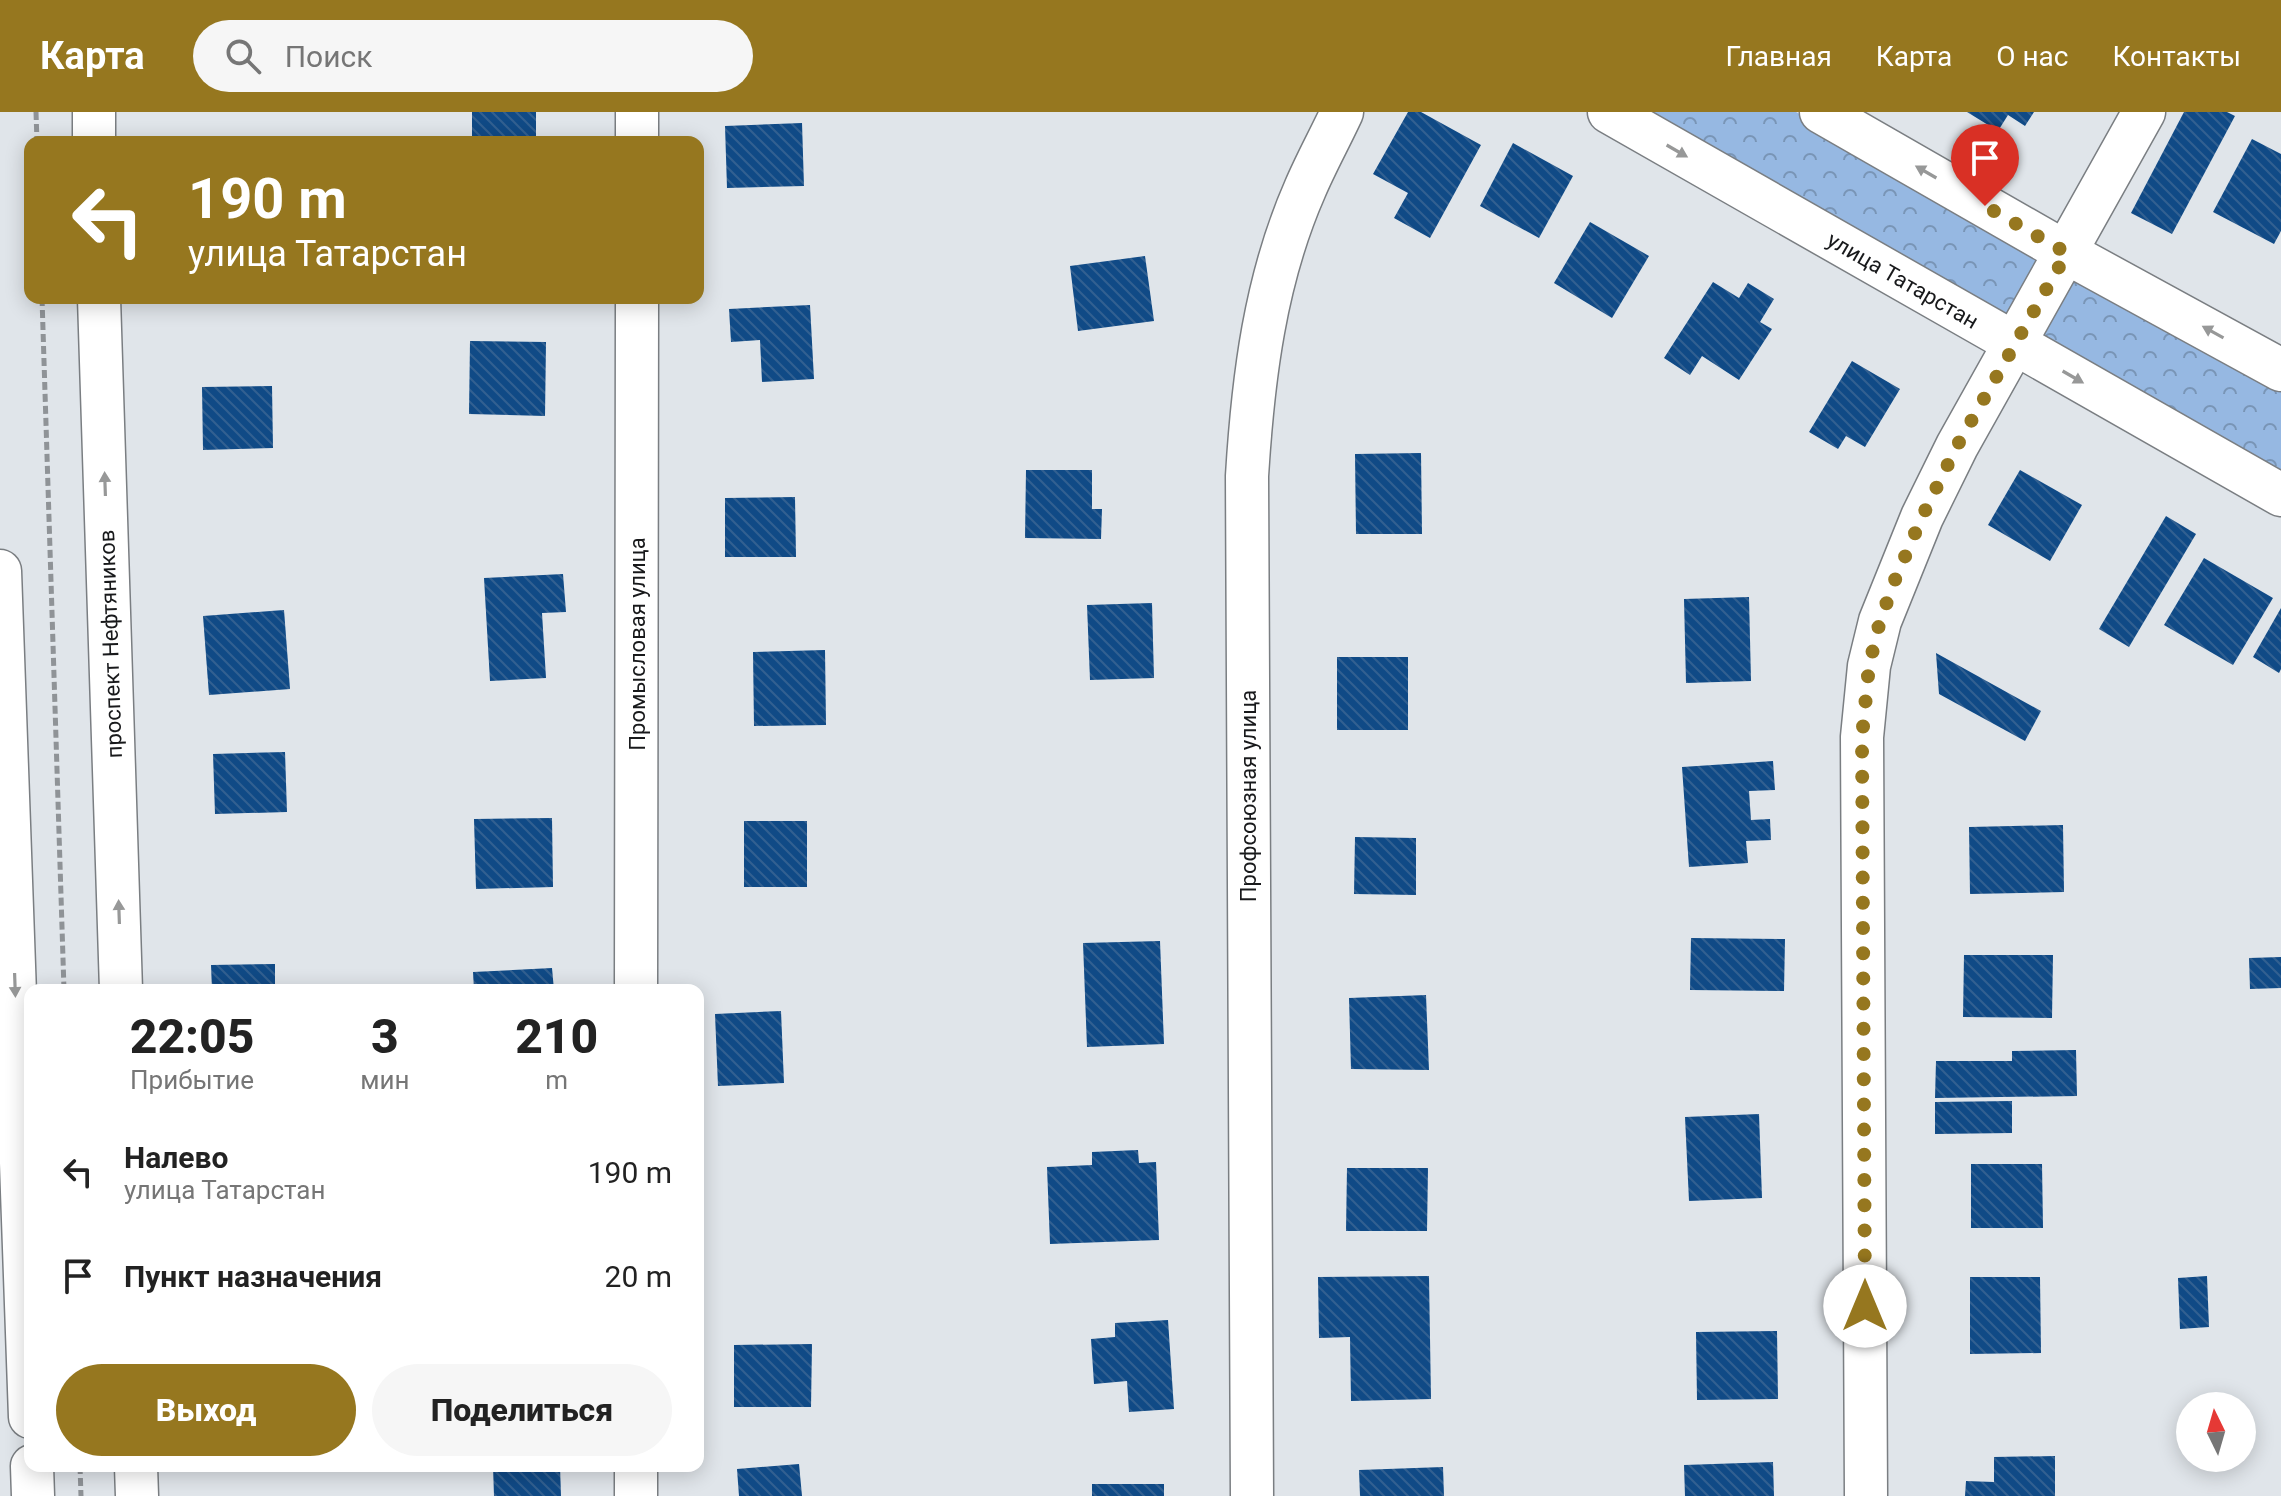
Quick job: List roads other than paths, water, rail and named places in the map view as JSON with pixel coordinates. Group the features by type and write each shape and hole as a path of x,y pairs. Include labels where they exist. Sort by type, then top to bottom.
{"street":[{"path":"94,112 94,136"},
{"path":"637,112 637,136"},
{"name":"Профсоюзная улица","path":"1252,1496 1247,476 1262,332 1280,260 1304,191 1342,112"},
{"name":"улица Татарстан","path":"1609,112 2281,495"},
{"path":"1821,112 2067,253 2281,370"},
{"path":"1866,1496 1862,737 1869,666 1880,621 1922,517 2014,343 2144,112"},
{"name":"проспект Нефтяников","path":"99,304 121,984"},
{"name":"Промысловая улица","path":"636,984 637,304"},
{"path":"0,571 24,1257"},
{"path":"0,1306 24,1339"},
{"path":"32,1472 33,1496"},
{"path":"136,1472 137,1496"},
{"path":"636,1472 636,1496"}]}
